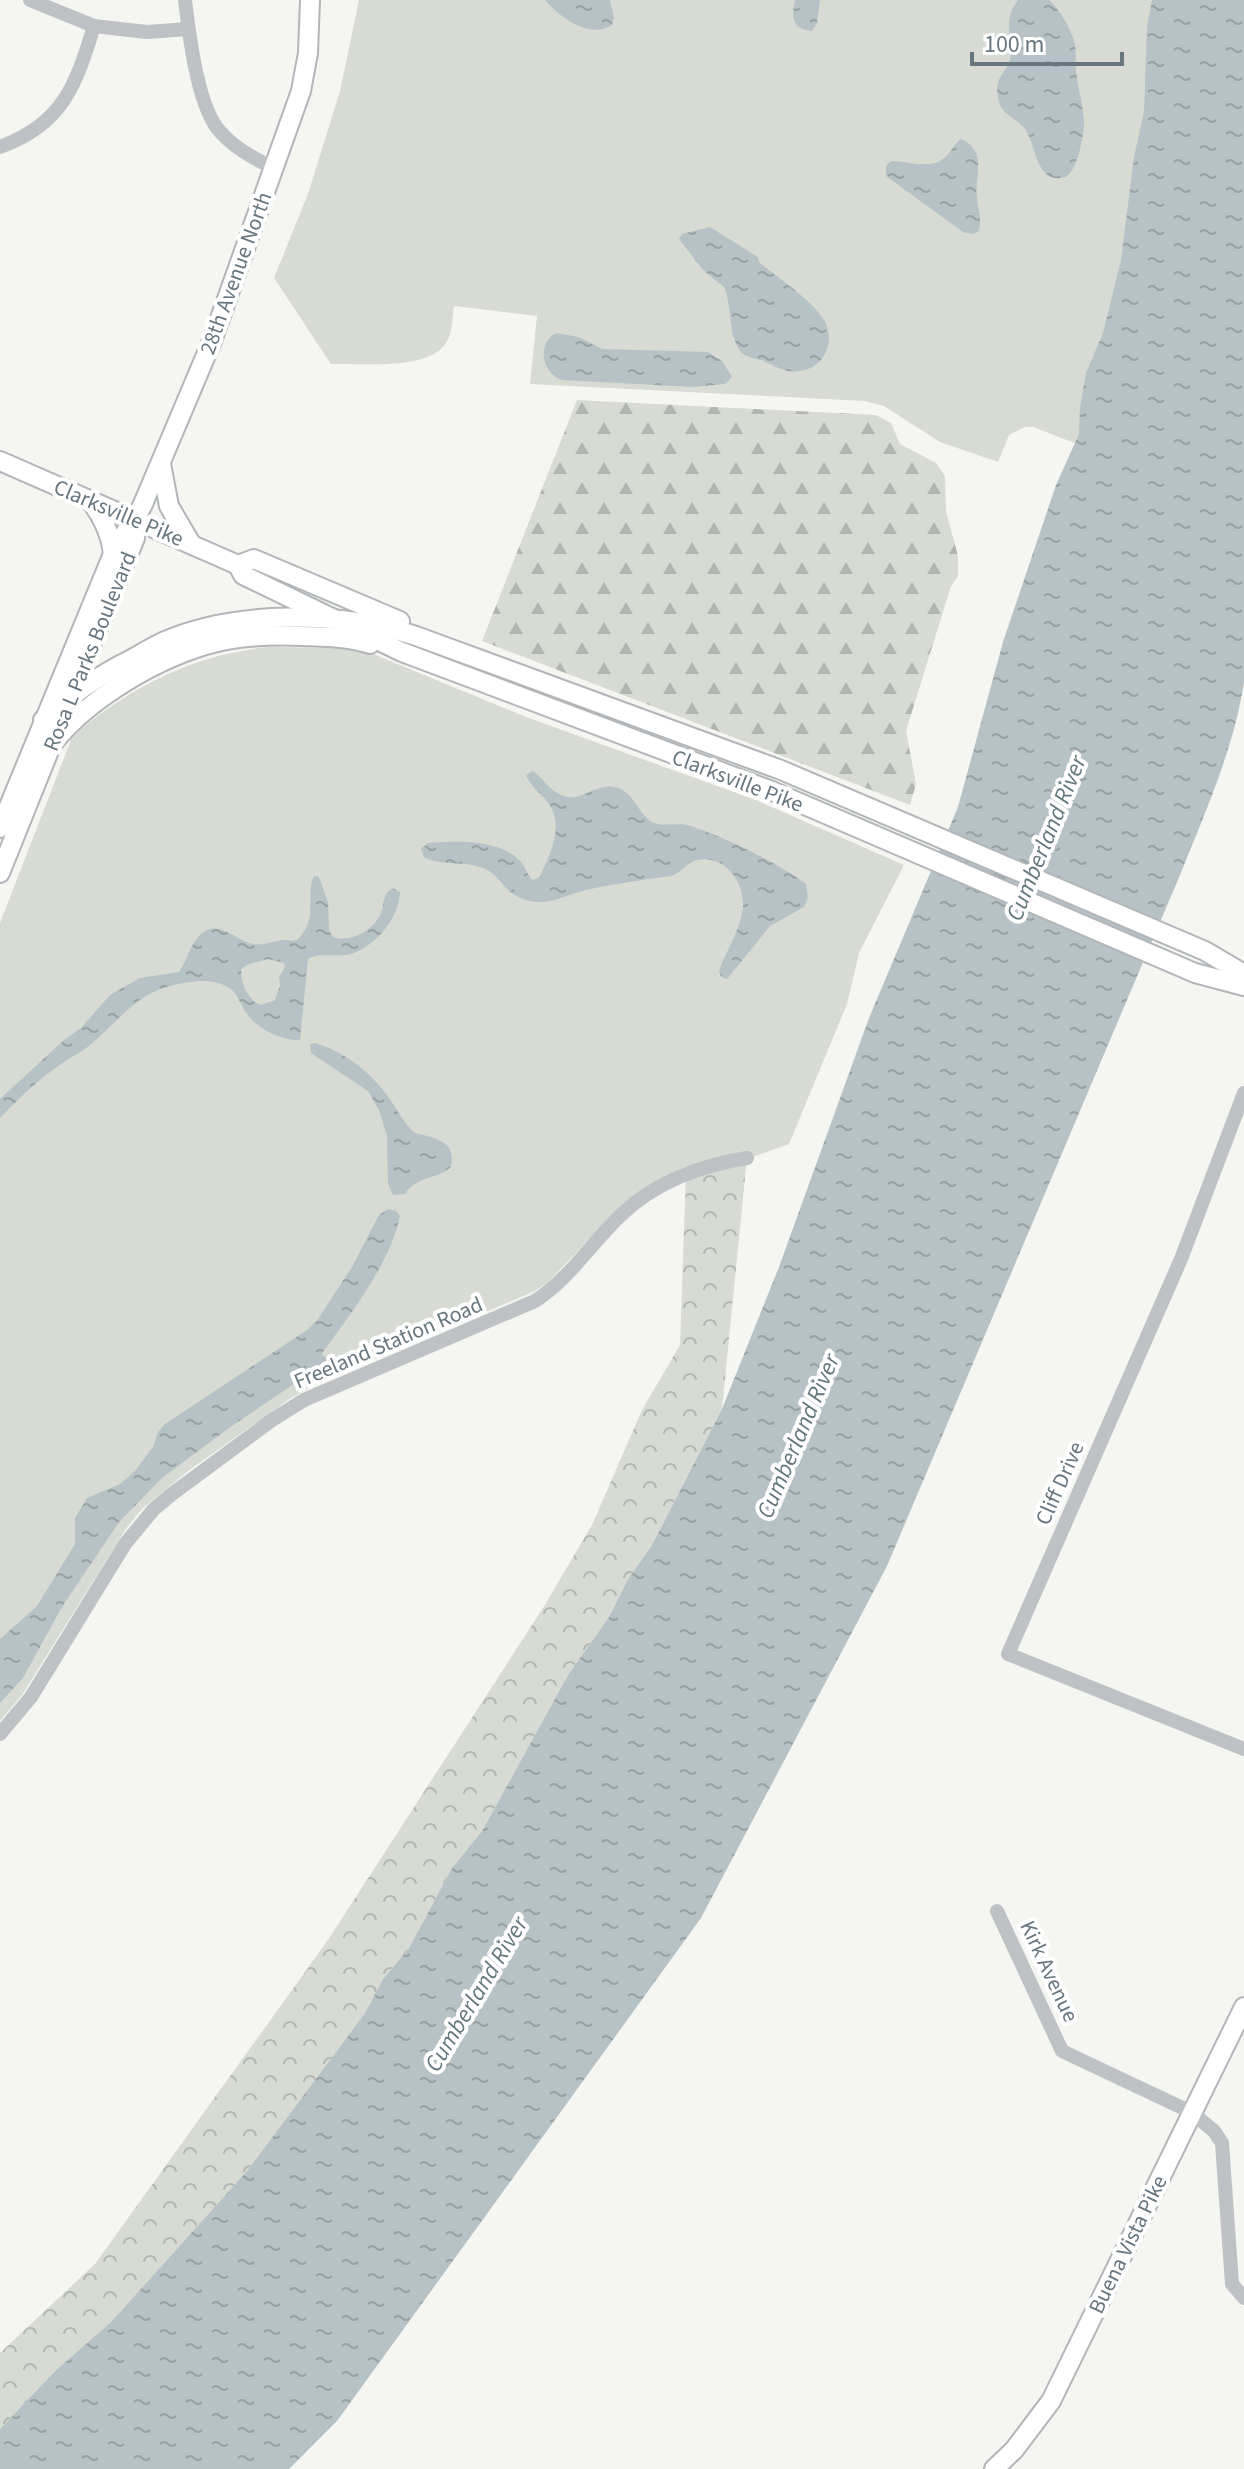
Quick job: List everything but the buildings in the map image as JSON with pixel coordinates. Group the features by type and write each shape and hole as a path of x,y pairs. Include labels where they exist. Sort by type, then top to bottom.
{"main road":[{"path":"274,168 305,71 310,39 310,0"},
{"name":"28th Avenue North","path":"136,520 212,341 274,168"},
{"path":"161,460 169,506 190,542"},
{"name":"Clarksville Pike","path":"0,461 190,542 402,652 772,791 1195,973 1244,986"},
{"path":"90,500 110,537 113,554"},
{"name":"Rosa L Parks Boulevard","path":"0,828 122,533 136,520"},
{"name":"Rosa L Parks Boulevard","path":"0,873 135,538 136,520"},
{"name":"Clarksville Pike","path":"240,570 254,559 411,626 416,636 781,770 1205,951 1244,974"},
{"path":"43,720 71,695 166,641 213,627 262,619 339,621 378,624 416,636"},
{"path":"53,743 82,712 121,686 162,662 216,642 273,636 320,636 362,641 402,652"},
{"name":"Buena Vista Pike","path":"994,2469 1014,2450 1051,2401 1191,2112 1240,2029 1244,2007"}],"street":[{"path":"30,0 94,26 147,32 188,29"},
{"name":"28th Avenue North","path":"185,0 204,103 218,129 252,158 274,168"},
{"path":"0,147 30,133 59,108 79,74 94,26"},
{"name":"Cliff Drive","path":"1244,1093 1239,1122 1008,1654 1244,1749"},
{"name":"Freeland Station Road","path":"0,1734 31,1697 125,1544 154,1509 196,1474 304,1400 535,1301 565,1278 619,1216 635,1203 700,1167 747,1158"},
{"name":"Kirk Avenue","path":"997,1911 1062,2051 1191,2112 1214,2131 1222,2143 1232,2284 1244,2298"}],"green space":[{"path":"359,0 1171,0 1090,449 1033,427 1025,427 1009,435 998,462 940,442 884,406 865,401 530,384 537,316 454,306 446,343 425,358 393,364 331,364 274,278 308,194 340,91"},
{"path":"577,400 876,415 891,423 900,444 936,463 945,476 946,511 958,556 958,576 951,586 906,731 916,784 910,805 482,641"},
{"path":"268,647 352,648 366,651 526,717 756,800 904,865 859,953 847,1004 789,1144 624,1203 547,1283 533,1292 318,1383 291,1398 188,1471 143,1508 127,1527 22,1695 0,1721 0,923 71,740 76,734 119,701 172,672 228,654"},
{"path":"747,1158 722,1409 652,1545 627,1581 609,1617 568,1675 482,1831 452,1868 409,1948 383,1979 365,2013 247,2171 111,2322 55,2371 0,2429 0,2353 95,2264 328,1940 543,1608 592,1525 642,1410 680,1345 686,1173"}],"water":[{"path":"545,0 610,0 614,18 612,25 594,30 585,28 567,19"},
{"path":"795,0 820,0 817,23 812,31 800,28 794,22"},
{"path":"1018,0 1049,0 1064,19 1075,44 1084,125 1075,164 1072,171 1062,178 1053,178 1041,168 1029,135 1005,113 998,98 999,80 1010,59 1010,16"},
{"name":"Cumberland River","path":"1152,0 1244,0 1244,682 1226,756 1199,828 887,1566 701,1918 337,2421 289,2469 0,2469 0,2429 55,2371 111,2322 247,2171 365,2013 383,1979 409,1948 452,1868 482,1831 568,1675 609,1617 627,1581 652,1545 722,1409 779,1267 869,1018 958,807 1003,642 1056,485 1079,434 1086,373 1103,333 1121,260 1134,157 1144,112 1147,27"},
{"path":"961,139 970,144 978,158 980,222 979,231 973,234 963,232 886,176 886,166 891,161 931,164 946,157"},
{"path":"710,227 758,257 759,262 818,312 829,336 826,352 816,365 790,371 741,352 734,337 724,287 703,270 679,239 682,234"},
{"path":"556,333 579,337 602,349 708,352 722,361 732,377 725,384 693,387 562,380 550,371 544,358 546,344"},
{"path":"533,771 553,790 568,797 600,788 620,789 653,823 691,826 751,851 806,884 808,897 804,907 770,926 727,979 721,977 719,971 740,922 743,906 736,879 716,861 697,860 671,876 534,902 518,897 483,868 424,857 421,849 428,843 491,845 513,855 532,880 539,878 552,848 556,828 552,809 526,775"},
{"path":"314,876 319,877 328,902 329,930 333,937 340,938 355,936 369,929 379,917 387,893 393,888 400,892 391,921 369,945 351,954 318,955 308,959 300,1040 278,1036 257,1025 234,992 221,984 200,981 172,985 134,1004 87,1047 39,1081 0,1118 0,1099 81,1028 110,995 140,978 179,972 194,943 207,930 220,929 257,944 299,938 309,920","holes":["268,959 284,963 275,1000 261,1005 252,1000 242,980 241,969"]},
{"path":"314,1043 336,1051 365,1071 382,1088 415,1133 437,1139 448,1146 451,1167 420,1181 405,1194 393,1195 388,1184 387,1136 379,1110 368,1091 311,1053 310,1045"},
{"path":"388,1209 400,1216 388,1251 322,1356 332,1358 380,1345 316,1369 162,1478 119,1522 62,1607 23,1678 0,1703 0,1639 37,1606 75,1544 75,1518 87,1498 120,1484 135,1471 165,1424 307,1330 318,1319 352,1267 379,1215"}]}
